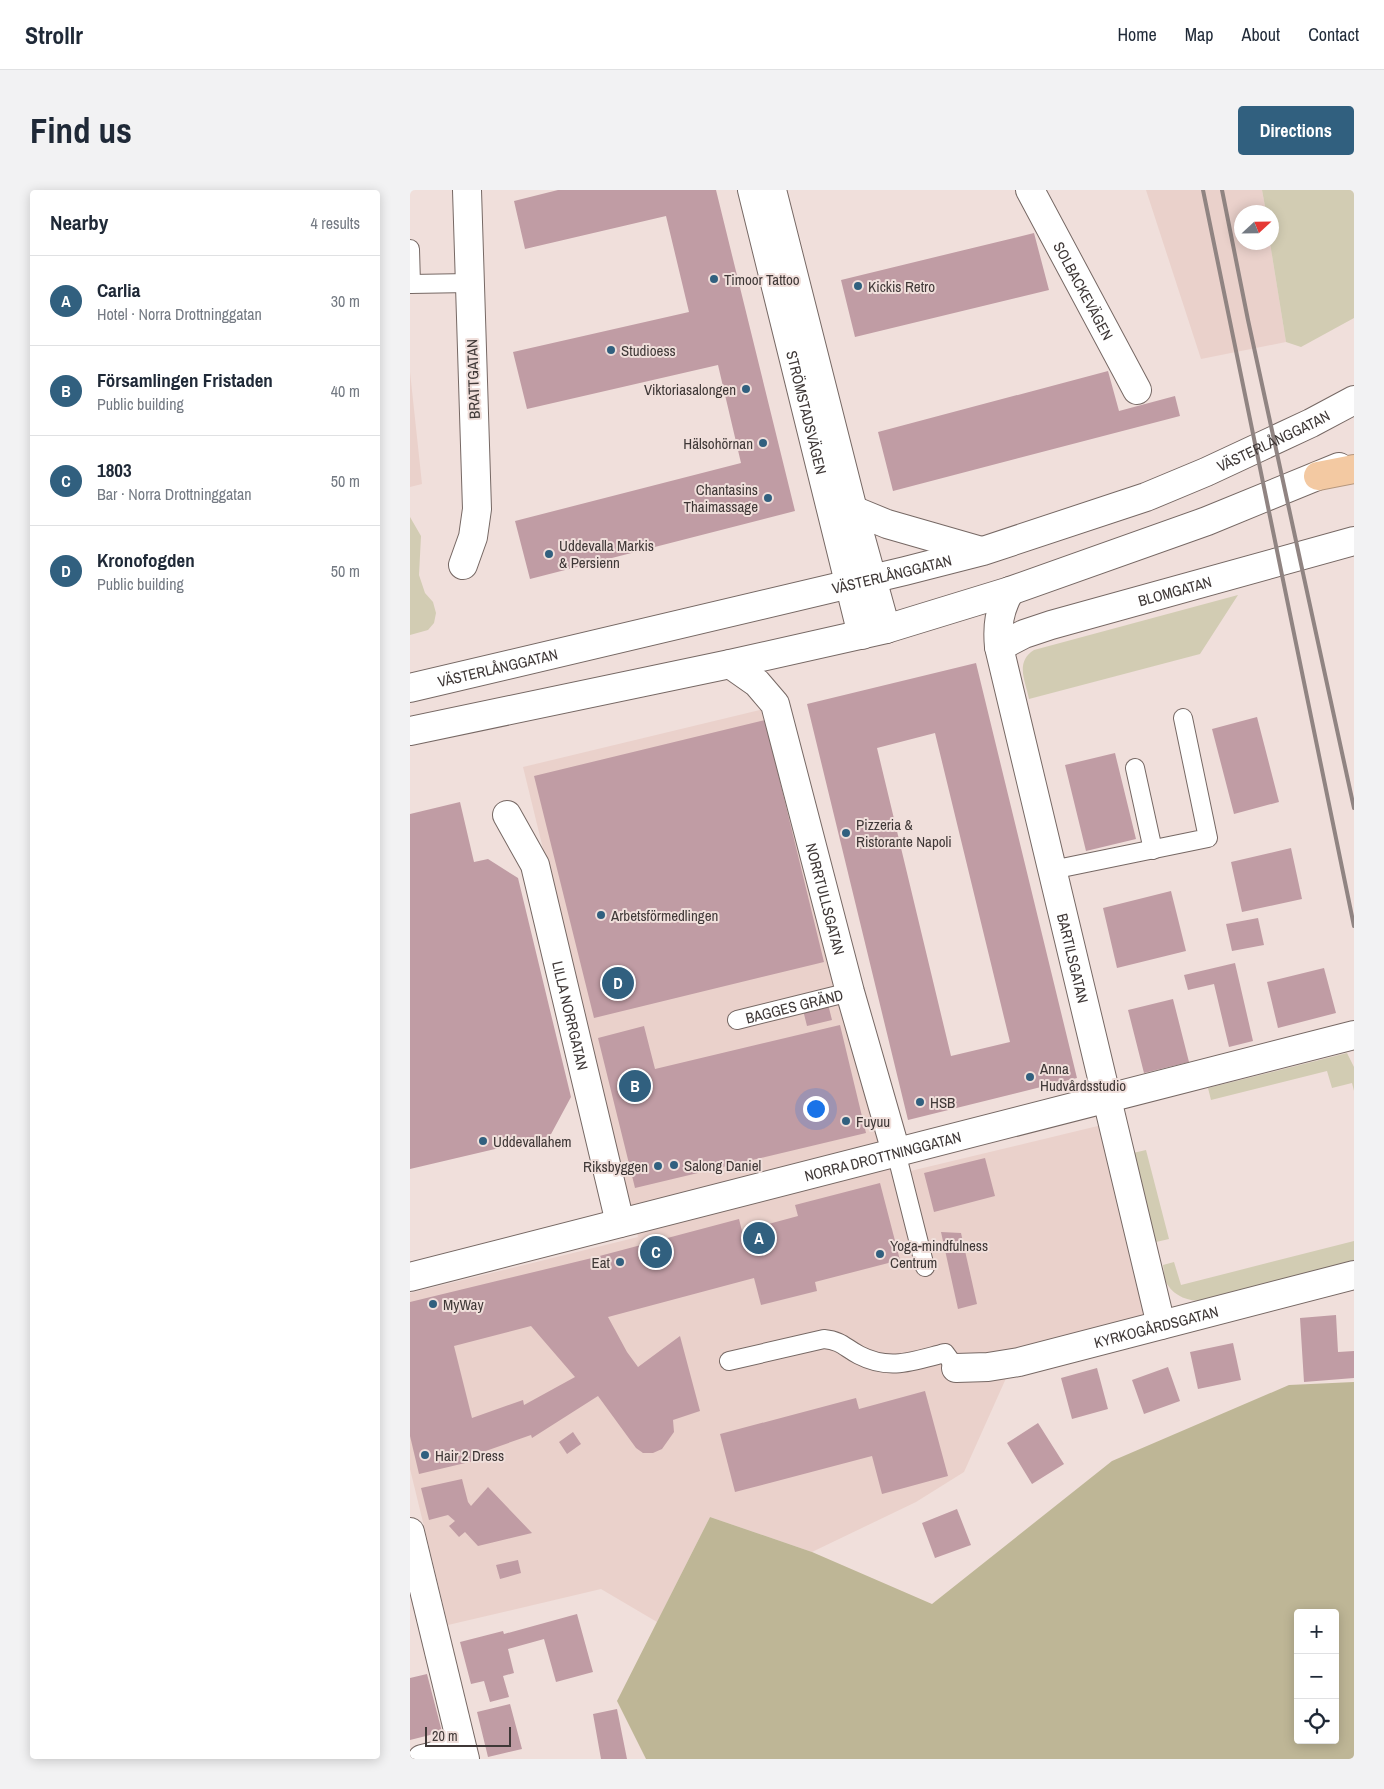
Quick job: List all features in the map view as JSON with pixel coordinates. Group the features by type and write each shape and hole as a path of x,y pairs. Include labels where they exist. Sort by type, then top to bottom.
{"highway":[{"path":"1318,476 1354,470"}],"street":[{"name":"BRATTGATAN","path":"463,565 473,537 477,509 467,190"},
{"name":"STRÖMSTADSVÄGEN","path":"752,190 874,632"},
{"name":"STRÖMSTADSVÄGEN","path":"772,190 853,510 860,581"},
{"name":"SOLBACKEVÄGEN","path":"1030,190 1137,390"},
{"name":"VÄSTERLÅNGGATAN","path":"410,688 983,551 1146,497 1206,472 1311,423 1354,400"},
{"path":"410,731 874,632 1010,591 1207,521 1318,476 1354,459"},
{"path":"853,510 887,524 983,551"},
{"name":"BLOMGATAN","path":"999,647 1024,634 1051,624 1354,541"},
{"name":"BARTILSGATAN","path":"1010,591 1002,605 999,619 999,647 1161,1325"},
{"name":"NORRTULLSGATAN","path":"730,664 757,683 775,704 850,992 896,1152"},
{"name":"LILLA NORRGATAN","path":"507,815 535,865 620,1223"},
{"name":"NORRA DROTTNINGGATAN","path":"410,1277 1354,1035"},
{"name":"KYRKOGÅRDSGATAN","path":"956,1368 988,1367 1019,1362 1354,1275"},
{"path":"410,1532 464,1754 422,1759"}],"lane":[{"path":"410,249 411,284 470,283"},
{"path":"1052,870 1208,838 1183,718"},
{"path":"1135,768 1153,850"},
{"name":"BAGGES GRÄND","path":"737,1020 850,992"},
{"path":"896,1152 925,1266"},
{"path":"729,1361 824,1339 838,1341 859,1355 877,1362 896,1365 945,1353 956,1368"}],"shaded area":[{"path":"1146,190 1262,190 1265,205 1234,205 1234,250 1271,250 1286,342 1201,359"},
{"path":"1262,190 1354,190 1354,318 1301,347 1286,342 1271,250 1279,250 1279,205 1265,205"},
{"path":"410,372 422,484 410,487"},
{"path":"410,517 421,536 419,575 425,593 433,602 436,613 434,623 428,630 410,635"},
{"path":"1238,595 1200,654 1029,699 1023,666 1028,655 1034,650"},
{"path":"781,705 898,1174 1106,1124 1154,1319 1016,1356 964,1472 916,1502 812,1552 710,1517 657,1622 601,1589 448,1625 410,1469 410,1293 638,1237 523,767"},
{"path":"1347,1053 1354,1067 1354,1091 1352,1083 1332,1088 1327,1071 1211,1100 1208,1088"},
{"path":"1146,1150 1169,1239 1156,1242 1133,1153"},
{"path":"1354,1241 1354,1261 1202,1301 1187,1299 1178,1295 1170,1288 1165,1278 1163,1265 1174,1262 1181,1285"},
{"path":"1354,1382 1354,1759 646,1759 617,1701 710,1517 812,1552 932,1604 1112,1461 1289,1385"}],"building":[{"path":"558,190 716,190 795,511 530,579 515,521 741,463 718,365 527,409 513,352 689,312 666,216 525,249 514,201"},
{"path":"1034,233 1049,290 855,337 841,280"},
{"path":"1108,371 1119,411 1175,396 1180,416 893,491 878,432"},
{"path":"976,663 1077,1078 908,1120 807,704","holes":["935,733 1010,1042 951,1056 877,748"]},
{"path":"1257,717 1279,802 1234,814 1212,729"},
{"path":"765,720 824,962 594,1018 534,776"},
{"path":"1115,753 1136,839 1086,851 1065,765"},
{"path":"460,802 474,862 488,859 518,878 571,1097 550,1136 410,1169 410,814"},
{"path":"1291,848 1302,899 1242,912 1231,862"},
{"path":"1171,891 1186,951 1117,968 1103,908"},
{"path":"1258,918 1264,945 1232,951 1226,924"},
{"path":"1235,963 1253,1041 1229,1047 1214,984 1188,990 1184,975"},
{"path":"1324,968 1336,1013 1278,1028 1267,982"},
{"path":"1173,999 1189,1062 1144,1073 1128,1010"},
{"path":"828,1004 832,1020 807,1026 803,1010"},
{"path":"840,1025 866,1133 635,1188 598,1038 644,1026 655,1069"},
{"path":"985,1158 995,1196 934,1212 924,1173"},
{"path":"880,1183 900,1260 815,1282 817,1291 761,1305 754,1278 608,1317 627,1352 638,1367 680,1336 700,1411 673,1420 674,1432 662,1449 653,1453 643,1453 636,1448 598,1396 532,1438 531,1435 480,1453 482,1459 419,1474 410,1436 410,1302 592,1258 739,1219 742,1231 798,1216 795,1205","holes":["531,1326 575,1377 524,1405 523,1400 472,1418 454,1346"]},
{"path":"941,1232 961,1233 977,1304 958,1309"},
{"path":"1336,1315 1338,1352 1354,1351 1354,1378 1304,1382 1300,1318"},
{"path":"1233,1343 1241,1380 1198,1389 1190,1352"},
{"path":"1168,1367 1180,1401 1144,1414 1132,1380"},
{"path":"1097,1368 1108,1409 1072,1419 1061,1378"},
{"path":"925,1391 948,1476 882,1494 872,1456 735,1492 720,1434 856,1398 859,1409"},
{"path":"1038,1423 1064,1464 1032,1484 1007,1443"},
{"path":"573,1432 581,1444 567,1454 559,1442"},
{"path":"462,1479 468,1502 471,1506 488,1487 532,1533 478,1546 465,1532 459,1537 449,1526 455,1521 448,1515 429,1520 421,1488"},
{"path":"957,1509 971,1545 935,1558 922,1523"},
{"path":"518,1560 521,1573 500,1579 496,1565"},
{"path":"577,1614 593,1672 556,1682 544,1639 508,1649 514,1673 503,1676 509,1697 490,1702 484,1681 471,1684 460,1642 503,1631 504,1634"},
{"path":"427,1674 442,1732 410,1740 410,1678"},
{"path":"510,1704 522,1749 488,1757 477,1712"},
{"path":"617,1709 627,1759 601,1759 593,1714"}],"railway":[{"path":"1203,190 1354,926"},
{"path":"1222,190 1248,320 1354,808"}],"place":[{"name":"Timoor Tattoo","path":"714,279"},
{"name":"Kickis Retro","path":"858,286"},
{"name":"Studioess","path":"611,350"},
{"name":"Viktoriasalongen","path":"746,389"},
{"name":"Hälsohörnan","path":"763,443"},
{"name":"Chantasins Thaimassage","path":"768,498"},
{"name":"Uddevalla Markis & Persienn","path":"549,554"},
{"name":"Pizzeria & Ristorante Napoli","path":"846,833"},
{"name":"Arbetsförmedlingen","path":"601,915"},
{"name":"Kronofogden","path":"618,983"},
{"name":"Anna Hudvårdsstudio","path":"1030,1077"},
{"name":"Församlingen Fristaden","path":"635,1086"},
{"name":"HSB","path":"920,1102"},
{"name":"Fuyuu","path":"846,1121"},
{"name":"Uddevallahem","path":"483,1141"},
{"name":"Salong Daniel","path":"674,1165"},
{"name":"Riksbyggen","path":"658,1166"},
{"name":"Carlia","path":"759,1238"},
{"name":"1803","path":"656,1252"},
{"name":"Yoga-mindfulness Centrum","path":"880,1254"},
{"name":"Eat","path":"620,1262"},
{"name":"MyWay","path":"433,1304"},
{"name":"Hair 2 Dress","path":"425,1455"}]}
